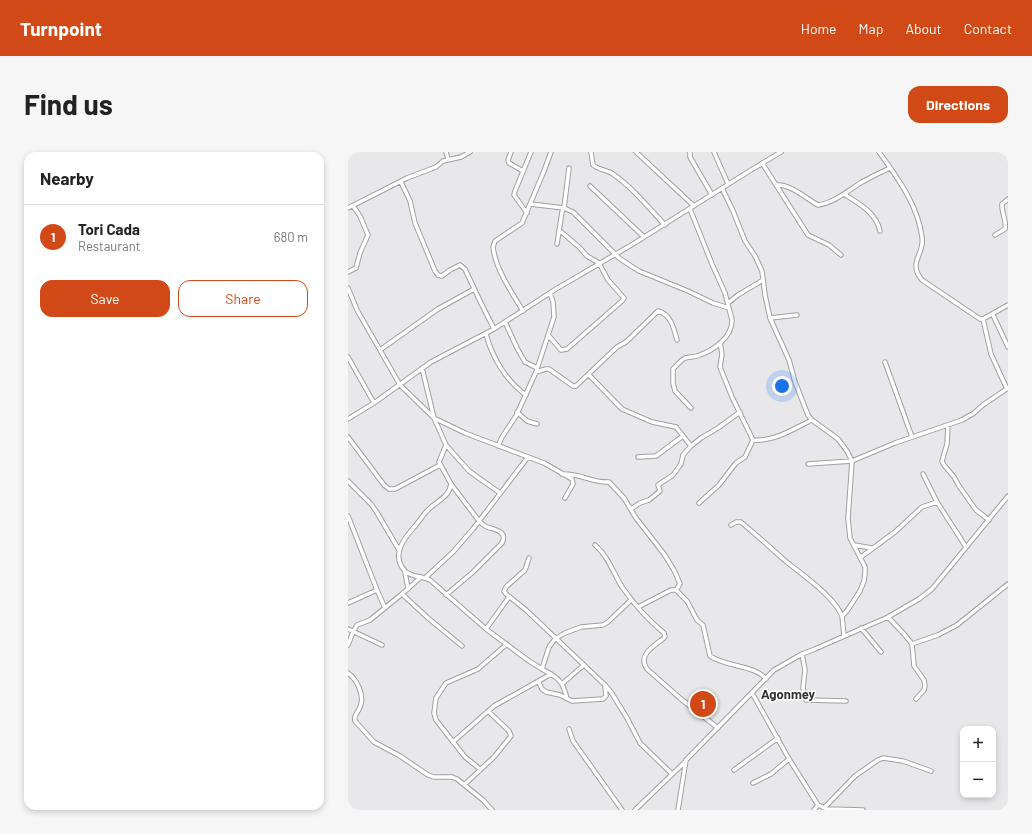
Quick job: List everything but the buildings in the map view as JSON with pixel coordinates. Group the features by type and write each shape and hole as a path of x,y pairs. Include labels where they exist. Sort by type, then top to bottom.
{"street":[{"path":"446,152 448,159"},
{"path":"348,208 417,174 432,169 448,159 461,157 470,152"},
{"path":"511,152 508,160 509,163 523,171"},
{"path":"526,213 514,195 531,152"},
{"path":"523,310 504,277 493,247 496,241 522,223 551,152"},
{"path":"591,152 593,165 597,168 612,173 633,190 665,225"},
{"path":"636,152 694,206"},
{"path":"690,152 690,157 712,195"},
{"path":"714,152 728,184"},
{"path":"348,419 374,403 438,358 486,334 506,322 550,293 665,225 781,152"},
{"path":"879,152 911,202 920,229 922,244 915,266 918,275 922,280 965,308 976,317 984,319 1008,305"},
{"path":"762,163 778,185 808,235 829,245 842,255"},
{"path":"557,244 564,208 569,168"},
{"path":"778,185 795,190 818,205 844,194 862,182 890,168"},
{"path":"401,182 410,201 415,223 438,275 442,276 456,266 463,266 494,329"},
{"path":"590,186 644,237"},
{"path":"722,188 745,242 755,256 762,272 770,318 789,360 804,407 812,420 838,439 847,451 852,462 848,518 850,538 865,567 864,581 860,591 842,616"},
{"path":"844,194 868,210 876,219 880,231"},
{"path":"995,235 1003,232 1005,229 1002,204 1008,199"},
{"path":"530,204 564,208 573,212 615,254 639,271 728,308"},
{"path":"348,272 356,268 360,253 368,235 360,216 353,206"},
{"path":"690,209 712,264 726,293 728,308 732,320 731,330 720,343 699,355 686,358 673,369 673,383 675,391 691,408"},
{"path":"548,335 561,350 567,349 624,298 608,280 599,263 587,256 559,230"},
{"path":"728,303 763,280"},
{"path":"348,288 356,310 400,385 434,418 465,433 528,457 572,479 574,482 565,498"},
{"path":"380,350 438,309 474,289"},
{"path":"498,446 526,395 537,370 554,317 553,302 550,293"},
{"path":"506,322 517,348 525,362 537,370 549,369 573,386 576,386 589,375 617,347 626,342 642,328 658,311 670,320 677,340"},
{"path":"770,318 797,315"},
{"path":"993,315 1008,347"},
{"path":"808,464 852,462 895,443 948,425 974,413 1007,388 991,354 984,319"},
{"path":"486,334 494,356 508,378 518,390 526,395"},
{"path":"720,343 722,354 720,367 753,440"},
{"path":"348,357 374,403"},
{"path":"885,362 912,437"},
{"path":"422,368 434,418 446,445 469,471 500,493"},
{"path":"589,375 622,409 652,422 676,427 691,446"},
{"path":"517,412 527,421 537,424"},
{"path":"631,509 640,503 649,500 660,491 658,485 673,475 681,464 683,456 691,446 740,412"},
{"path":"753,440 774,438 812,420"},
{"path":"948,425 947,444 942,461 976,510 988,520"},
{"path":"638,457 656,456 683,436"},
{"path":"348,437 384,485 389,489 395,489 440,465"},
{"path":"699,503 719,485 736,463 745,457 753,440"},
{"path":"446,445 439,459 440,465 451,484 479,521 488,527 501,532 504,536 502,543 474,572 446,595"},
{"path":"348,645 357,625 370,620 453,552 528,457"},
{"path":"561,474 584,476 597,482 609,482 621,494 636,518 674,570 680,584 676,590"},
{"path":"923,474 937,502 966,547"},
{"path":"348,481 373,507 399,550 401,565 405,572 408,589"},
{"path":"399,550 407,533 428,510 448,494 451,484"},
{"path":"635,810 774,670 802,654 888,617 919,599 932,589 1008,496"},
{"path":"861,557 895,532 922,507 937,502"},
{"path":"348,516 385,608"},
{"path":"732,525 736,522 741,522 823,592 839,610 842,616 844,636"},
{"path":"595,545 605,555 622,586 632,600 646,617 664,633 665,636 646,654 643,660 647,669 681,699 718,728"},
{"path":"854,545 873,548"},
{"path":"529,558 525,570 506,587 504,591 605,685 627,718 640,743 672,774"},
{"path":"405,572 430,580 446,595 529,662 551,674 563,683 567,699"},
{"path":"912,644 938,635 957,625 1008,584"},
{"path":"348,603 377,590"},
{"path":"638,607 671,590 676,590 687,601 697,620 703,625 710,656 720,662 760,672 766,679"},
{"path":"402,594 462,646"},
{"path":"486,628 510,598"},
{"path":"542,669 549,647 555,639 565,633 581,627 603,625 632,600"},
{"path":"888,617 912,644 914,666 924,680 925,686 924,690 916,699"},
{"path":"861,628 881,652"},
{"path":"348,629 382,645"},
{"path":"480,770 465,757 435,717 436,698 446,683 478,669 507,644"},
{"path":"802,654 805,670 803,688 806,700 846,702"},
{"path":"563,683 584,665"},
{"path":"348,673 357,681 361,697 360,709 354,717 355,722 374,742 400,756 428,775 434,777 452,777 457,779 483,800 492,810"},
{"path":"453,742 494,706 551,674"},
{"path":"538,681 542,689 546,692 560,695 578,702 603,699 606,696 605,685"},
{"path":"752,693 818,805 824,808 863,810"},
{"path":"464,785 494,757 511,736 509,731 488,711"},
{"path":"569,729 573,741 622,810"},
{"path":"734,770 778,738"},
{"path":"753,783 771,774 789,758"},
{"path":"824,808 855,776 883,758 903,761 931,771"},
{"path":"678,810 686,760"},
{"path":"814,810 818,805"}],"place":[{"name":"Tori Cada","path":"703,704"}],"district":[{"name":"Agonmey","path":"788,694"}]}
